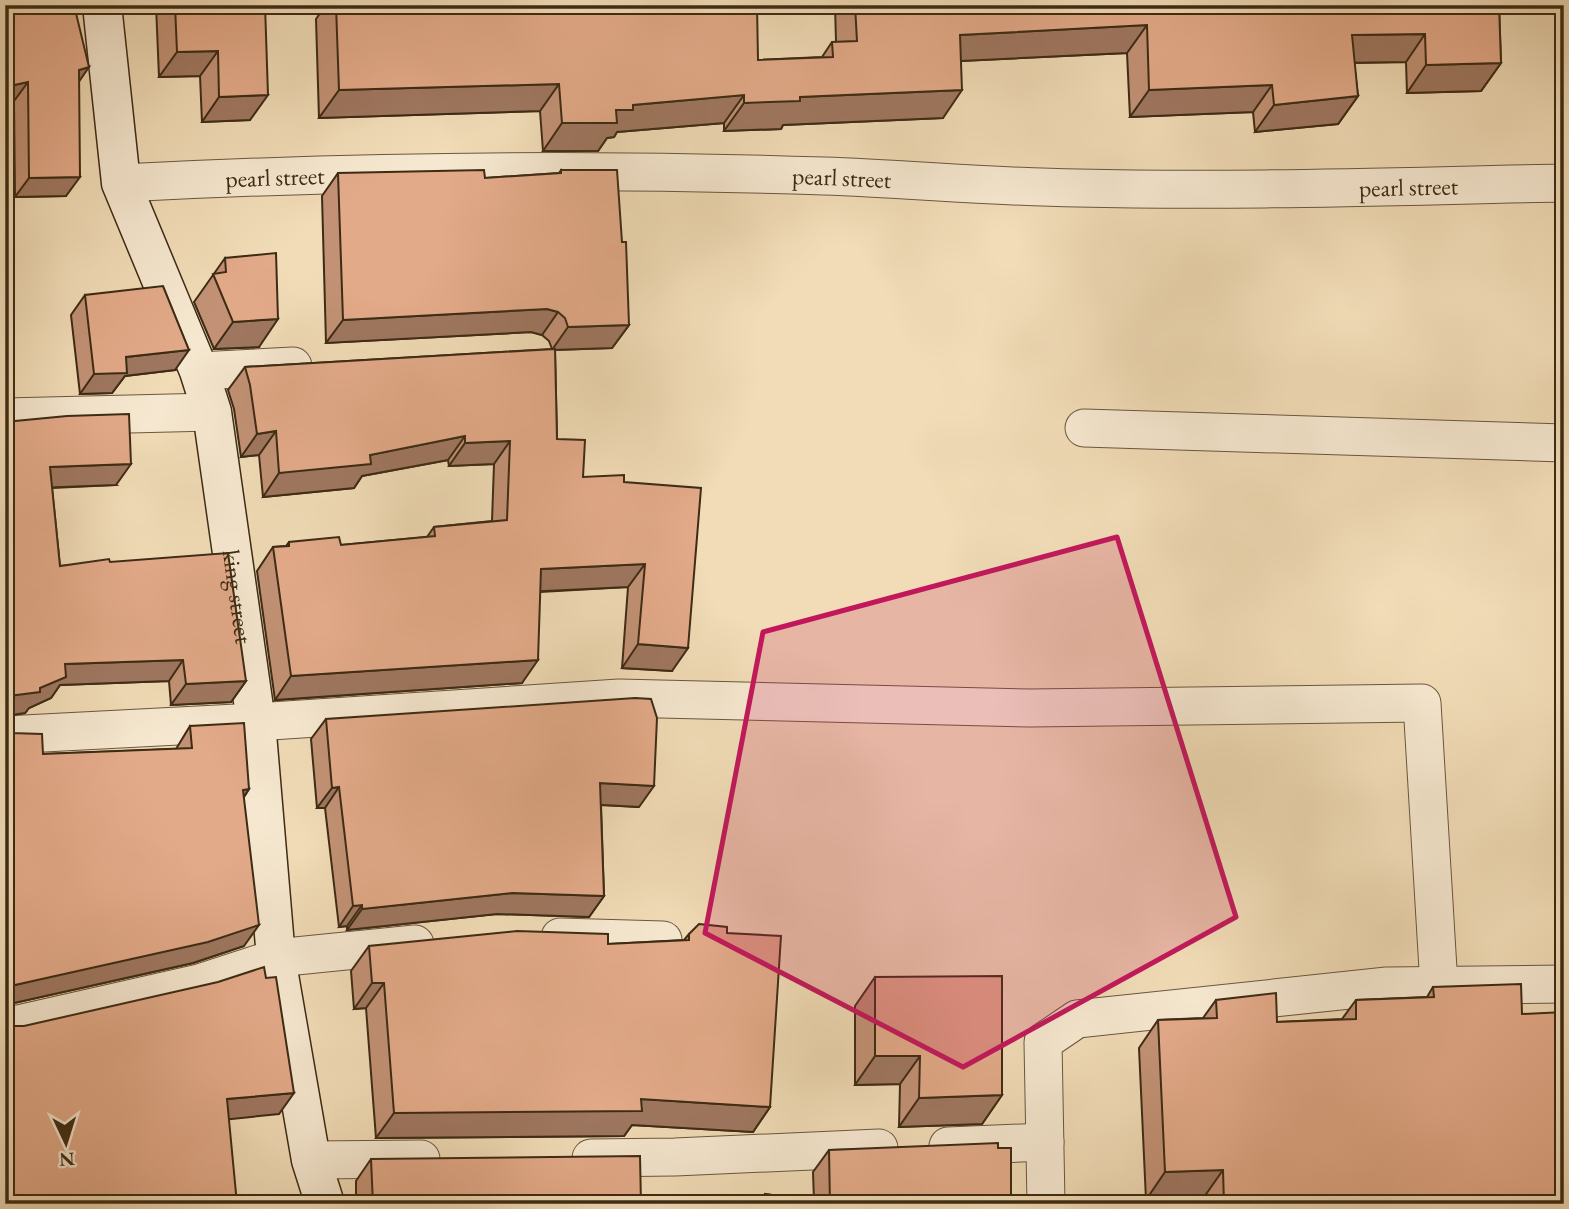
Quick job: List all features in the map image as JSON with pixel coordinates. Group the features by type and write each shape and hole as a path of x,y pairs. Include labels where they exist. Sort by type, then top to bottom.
{"street":[{"name":"king street","path":"102,5 121,183 199,371 212,412 256,722 276,958 311,1160 325,1204"},
{"name":"pearl street","path":"121,183 298,174 546,171 824,176 1077,188 1334,188 1564,183"},
{"path":"199,371 324,364"},
{"path":"5,417 212,412"},
{"path":"1084,428 1564,443"},
{"path":"5,735 256,722 619,698 1030,708 1422,703 1439,986"},
{"path":"526,936 663,940"},
{"path":"5,1027 200,983 276,958 447,940"},
{"path":"1046,1204 1043,1042 1077,1019 1387,986 1564,984"},
{"path":"554,1158 675,1157 1045,1142"},
{"path":"311,1160 459,1159"}],"highlighted area":[{"path":"1117,537 1236,917 963,1067 705,933 763,632"}],"building":[{"path":"5,5 74,5 89,67 79,70 80,177 29,178 28,82 5,87"},
{"path":"175,5 265,5 268,95 219,97 218,51 177,52"},
{"path":"336,5 395,5 395,8 439,5 757,5 758,60 833,57 832,42 857,41 855,5 1499,5 1501,63 1426,65 1425,34 1352,35 1358,96 1274,105 1272,85 1149,90 1147,25 960,35 962,90 800,97 800,101 744,103 744,95 633,105 633,110 616,110 617,123 562,123 559,84 339,90"},
{"path":"484,170 485,178 561,173 561,170 617,170 622,242 626,242 629,325 568,327 565,318 558,312 547,309 343,320 338,173"},
{"path":"276,253 278,319 233,322 213,274 226,272 225,258"},
{"path":"163,286 189,350 126,357 127,373 94,374 85,295"},
{"path":"555,349 557,439 585,440 583,477 624,475 624,482 701,488 688,648 638,644 645,564 541,569 538,660 291,676 273,547 289,546 289,542 339,537 341,545 435,536 434,527 507,520 510,441 465,443 465,436 370,455 371,464 279,473 276,431 257,434 245,367"},
{"path":"129,414 131,464 50,467 60,566 109,559 110,562 228,553 246,681 186,684 183,660 65,664 66,677 40,688 40,692 9,696 5,700 5,422"},
{"path":"651,699 657,718 654,786 600,783 604,896 512,893 362,909 362,905 353,906 339,787 332,788 326,719"},
{"path":"244,723 249,789 243,790 259,925 208,942 15,985 5,991 5,728 11,733 42,734 43,754 192,748 190,726"},
{"path":"699,924 727,927 727,933 781,936 770,1107 641,1099 642,1111 394,1113 384,983 372,983 369,946 517,931 608,934 608,944 689,940 689,934"},
{"path":"264,967 266,978 276,977 294,1093 227,1099 237,1204 5,1204 5,1020 13,1026 24,1026 218,982"},
{"path":"1002,976 1002,1095 919,1098 920,1056 875,1056 875,977"},
{"path":"1521,984 1522,1014 1564,1012 1564,1201 1530,1204 1224,1204 1223,1170 1165,1172 1158,1020 1217,1018 1216,1000 1276,993 1277,1022 1356,1019 1356,1000 1434,997 1433,987"},
{"path":"998,1143 998,1148 1011,1148 1011,1204 830,1204 829,1150"},
{"path":"640,1156 641,1204 373,1204 371,1159"},
{"path":"765,1194 830,1204 763,1204"}]}
